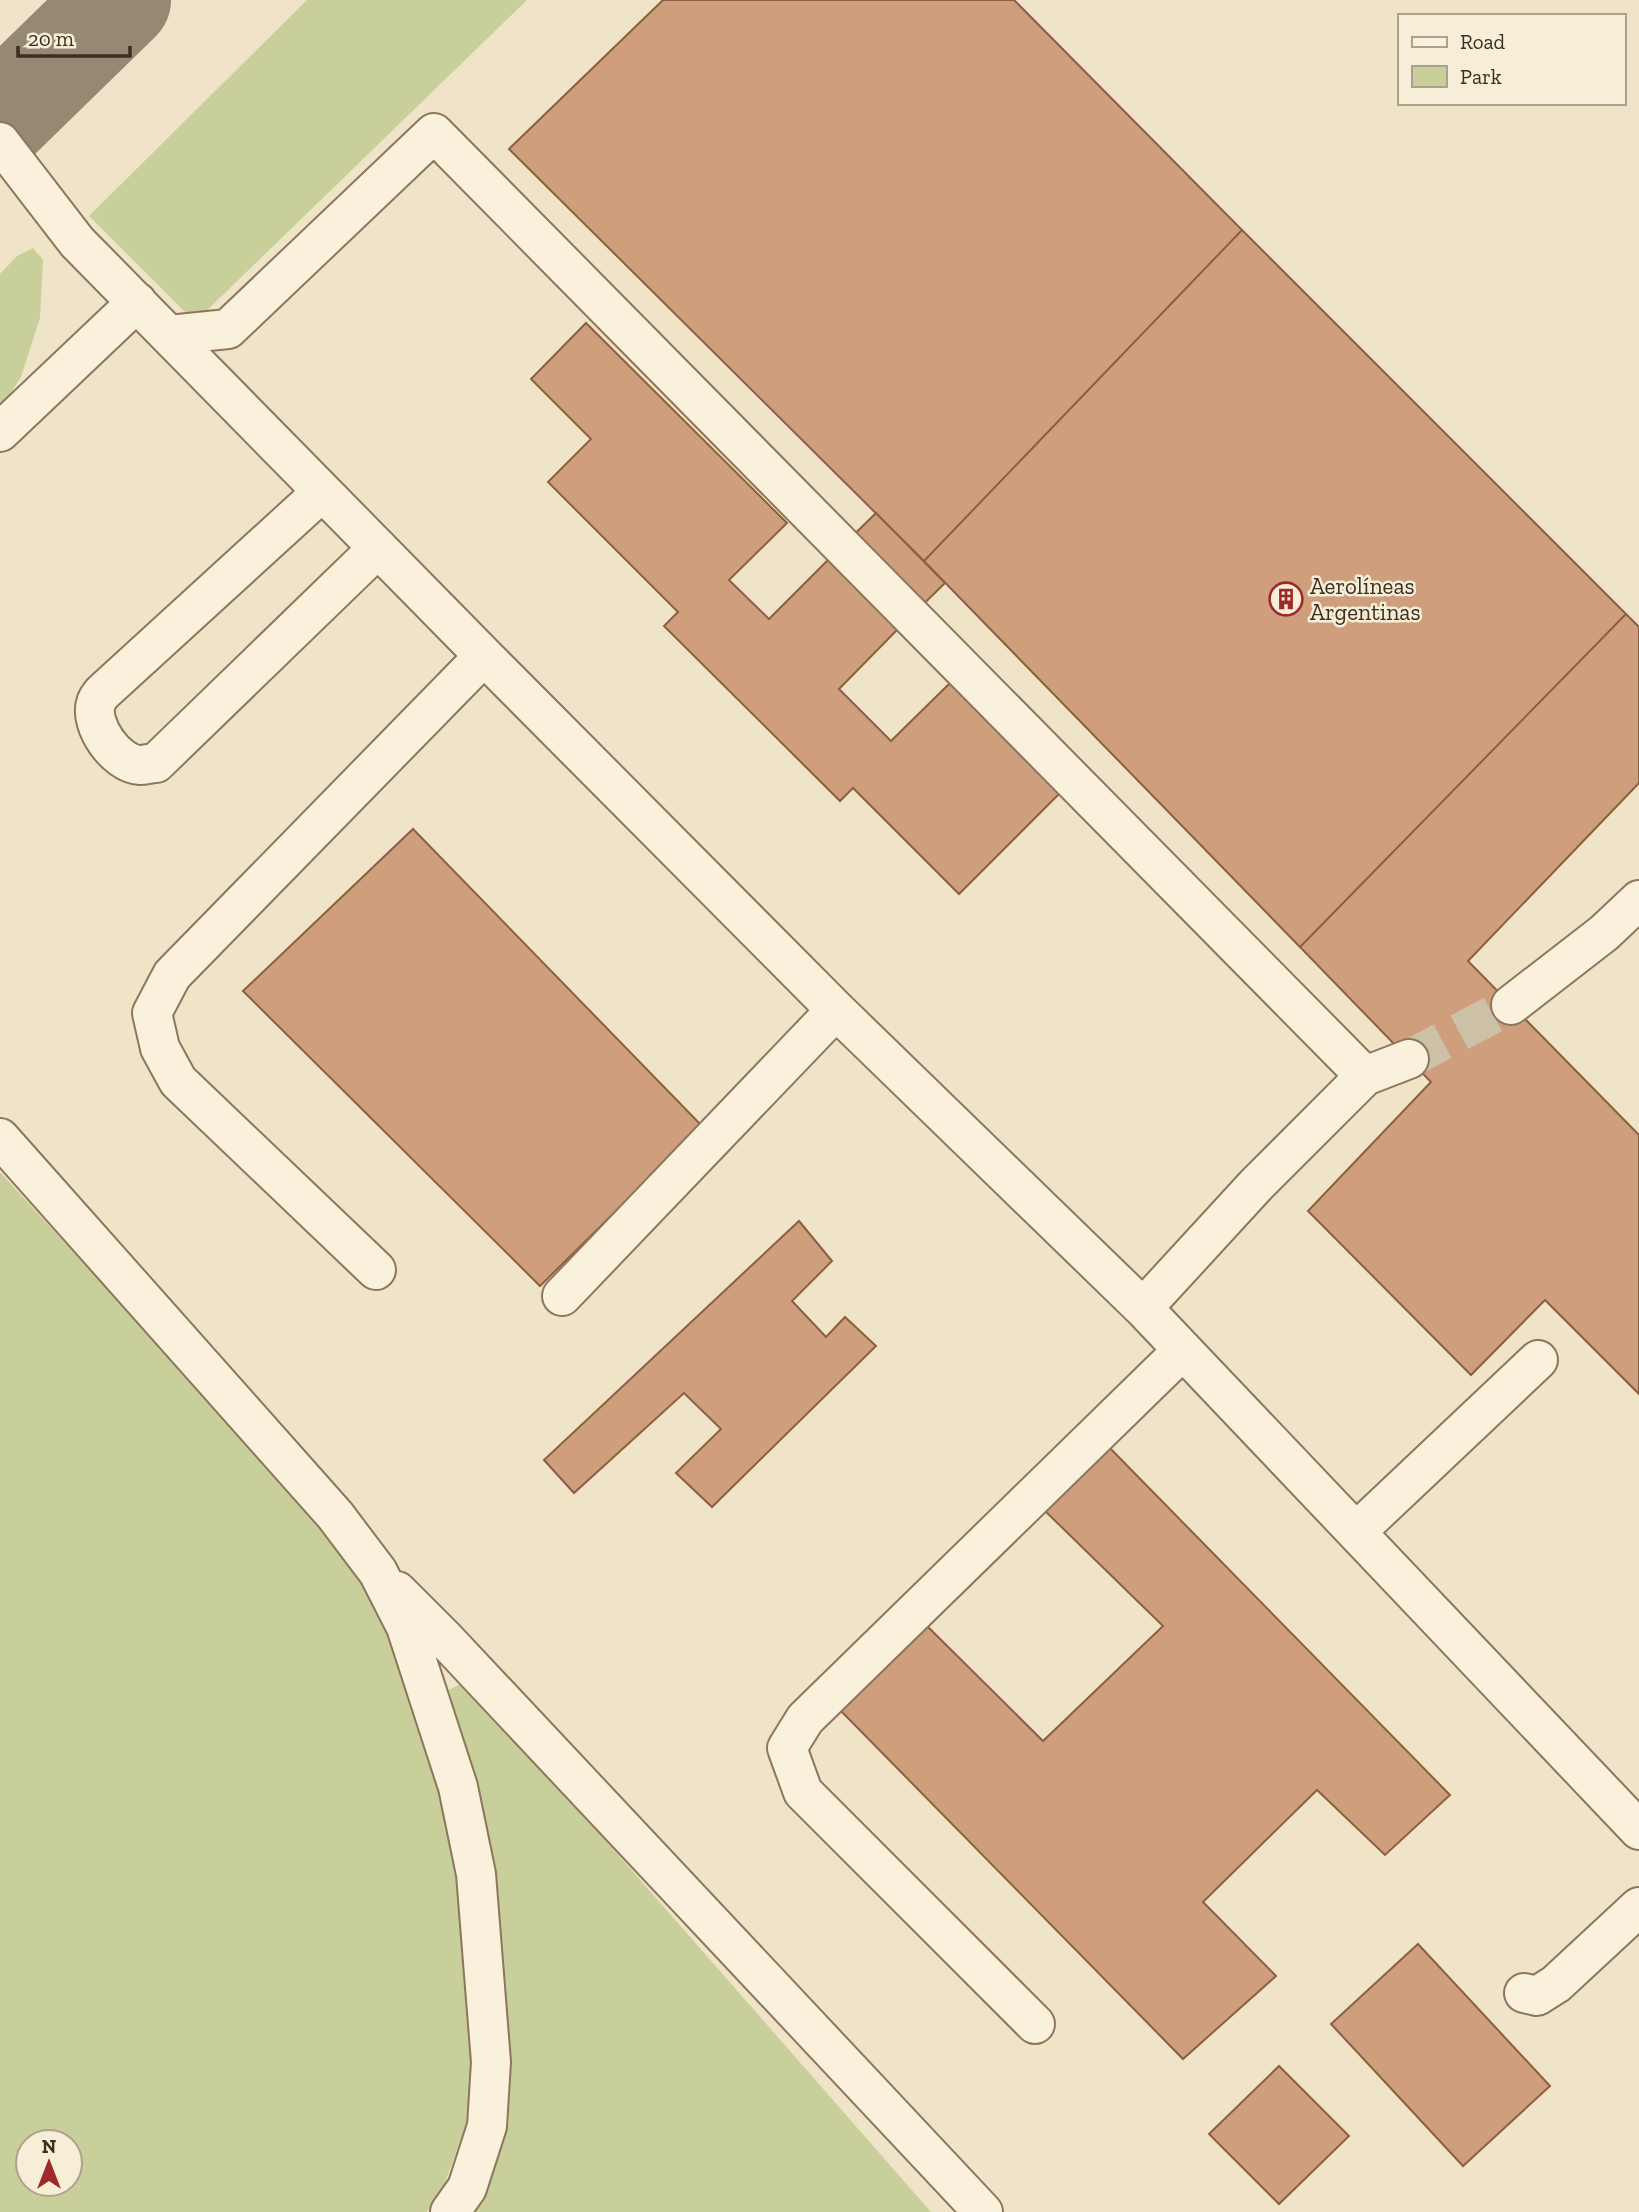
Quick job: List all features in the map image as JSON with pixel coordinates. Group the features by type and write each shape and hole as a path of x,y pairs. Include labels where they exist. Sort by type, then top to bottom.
{"lane":[{"path":"169,335 228,329 434,133 1366,1076"},
{"path":"0,142 77,242 836,1010 1143,1308 1639,1830"},
{"path":"0,432 137,302"},
{"path":"322,492 102,693 96,703 100,733 119,755 138,765 156,763 378,548"},
{"path":"376,1270 178,1081 160,1048 152,1013 172,975 484,656"},
{"path":"1511,1005 1604,933 1639,900"},
{"path":"562,1296 836,1010"},
{"path":"1143,1308 1256,1185 1366,1076 1409,1059"},
{"path":"0,1138 326,1505 378,1572 456,1650 983,2212"},
{"path":"1035,2024 803,1792 787,1748 805,1719 1184,1350"},
{"path":"1356,1532 1538,1360"},
{"path":"378,1572 406,1627 426,1686 458,1787 475,1874 491,2062 487,2126 467,2188 450,2212"},
{"path":"1524,1993 1537,1996 1556,1984 1639,1906"}],"green space":[{"path":"307,0 527,0 195,322 89,216"},
{"path":"33,248 43,260 40,318 21,377 0,410 0,274 17,256"},
{"path":"0,1172 303,1503 362,1584 399,1647 449,1822 462,1911 472,2029 469,2115 445,2183 427,2212 0,2212"},
{"path":"466,1681 931,2212 470,2212 506,2047 501,1933 488,1848 449,1690"}],"building":[{"path":"663,0 1014,0 1242,230 924,561 509,149"},
{"name":"Aerolíneas Argentinas","path":"1242,230 1626,614 1300,947 924,561"},
{"path":"586,323 787,523 729,580 769,619 828,560 898,629 839,689 891,741 950,683 1060,793 959,894 853,788 840,801 664,626 678,612 548,482 591,439 531,379"},
{"path":"876,513 945,583 898,629 828,560"},
{"path":"1626,614 1639,627 1639,783 1468,961 1639,1135 1639,1394 1545,1300 1471,1375 1308,1211 1431,1082 1300,947"},
{"path":"413,829 702,1126 540,1286 243,991"},
{"path":"799,1221 832,1261 792,1301 826,1337 845,1317 876,1346 712,1507 676,1473 721,1429 684,1393 574,1493 544,1460"},
{"path":"1104,1442 1450,1795 1385,1855 1317,1790 1203,1902 1276,1976 1183,2059 840,1710 923,1622 1043,1741 1163,1626 1042,1508"},
{"path":"1418,1944 1550,2086 1463,2166 1331,2024"},
{"path":"1279,2066 1349,2136 1279,2204 1209,2134"}],"taxiway":[{"path":"0,117 120,0"}],"tunnel":[{"path":"1409,1059 1511,1005"}],"place":[{"name":"Aerolíneas Argentinas","path":"1286,599"}]}
